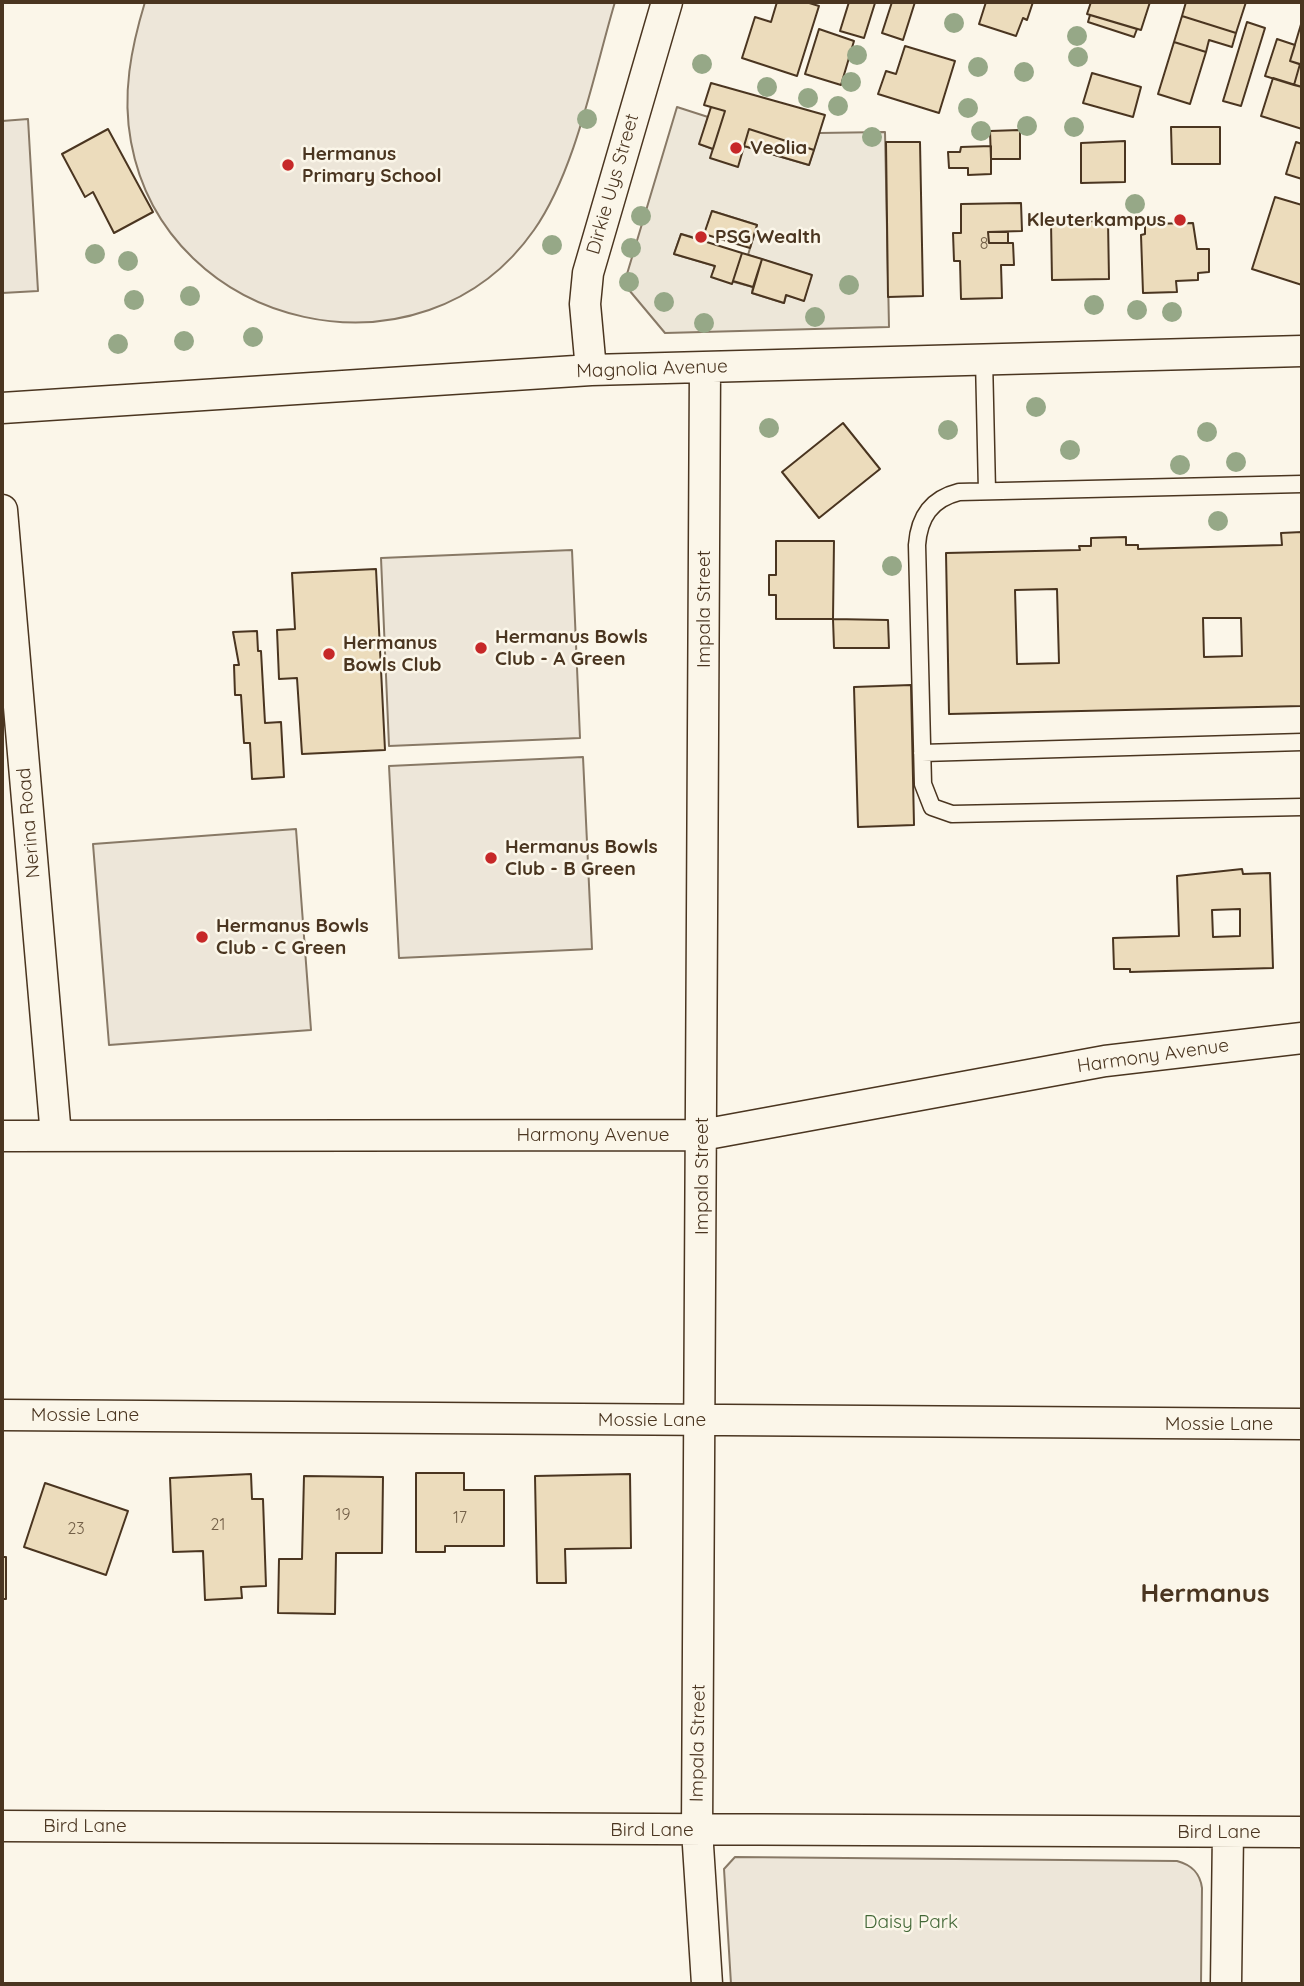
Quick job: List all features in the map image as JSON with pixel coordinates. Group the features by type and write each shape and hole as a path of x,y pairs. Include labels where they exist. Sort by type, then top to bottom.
{"street":[{"name":"Dirkie Uys Street","path":"591,370 585,304 588,274 667,2"},
{"name":"Magnolia Avenue","path":"2,408 591,370 1302,351"},
{"name":"Impala Street","path":"705,367 697,1830 707,1984"},
{"name":"Nerina Road","path":"2,510 56,1136"},
{"name":"Harmony Avenue","path":"2,1136 702,1135 1105,1061 1302,1038"},
{"name":"Mossie Lane","path":"2,1415 1302,1424"},
{"name":"Bird Lane","path":"2,1826 1302,1832"},
{"path":"1226,1984 1228,1832"}],"lane":[{"path":"984,359 986,491"},
{"path":"1302,484 959,492 941,499 923,516 918,530 924,792 927,800 942,813 1302,807"},
{"path":"922,753 1302,741"}],"green space":[{"name":"Hermanus Primary School","path":"145,2 615,2 573,150 549,206 534,230 486,280 429,310 367,322 304,317 245,295 193,258 154,207 131,142 127,106 129,71"},
{"path":"28,119 38,291 2,293 2,121"},
{"name":"Hermanus Bowls Club - A Green","path":"572,550 580,738 389,746 381,558"},
{"name":"Hermanus Bowls Club - B Green","path":"583,757 592,949 399,958 389,766"},
{"name":"Hermanus Bowls Club - C Green","path":"296,829 311,1030 109,1045 93,844"},
{"name":"Daisy Park","path":"735,1857 1177,1861 1194,1870 1202,1888 1201,1984 731,1984 724,1869"}],"shaded area":[{"path":"677,107 708,117 700,144 713,149 744,146 809,165 819,133 885,132 889,327 665,333 624,284","holes":["712,211 757,225 748,255 811,275 804,300 786,295 784,303 752,293 753,287 712,276 715,266 674,254 681,234 703,240"]}],"building":[{"path":"777,2 806,2 819,6 797,76 742,58 755,17 771,22"},
{"path":"849,2 875,3 864,38 840,31"},
{"path":"892,2 915,2 903,40 882,33"},
{"path":"986,2 1033,2 1027,20 1023,18 1016,36 979,24"},
{"path":"1091,2 1150,2 1141,30 1087,14"},
{"path":"1186,2 1246,2 1236,33 1182,16"},
{"path":"1090,15 1137,29 1134,37 1088,22"},
{"path":"1182,16 1236,33 1232,47 1209,40 1206,52 1174,42"},
{"path":"1302,21 1302,65 1290,61"},
{"path":"1247,22 1265,28 1241,106 1223,101"},
{"path":"819,29 854,41 841,85 805,74"},
{"path":"1277,39 1295,45 1290,61 1300,64 1294,85 1265,76"},
{"path":"1174,42 1206,52 1190,104 1158,94"},
{"path":"905,46 955,61 939,113 878,94 886,71 896,74"},
{"path":"1300,64 1302,65 1302,87 1294,85"},
{"path":"1092,73 1141,87 1133,117 1083,103"},
{"path":"1273,78 1302,87 1302,129 1261,116"},
{"path":"711,83 825,115 814,150 749,129 738,167 710,158 725,111 704,105"},
{"path":"711,107 725,111 713,149 699,144"},
{"path":"1171,127 1220,127 1220,164 1172,164"},
{"path":"108,129 153,212 114,233 93,192 85,197 62,154"},
{"path":"749,129 814,150 809,165 744,146"},
{"path":"1020,130 1020,159 991,159 990,131"},
{"path":"1125,141 1125,182 1081,183 1081,143"},
{"path":"886,142 920,142 923,296 888,297"},
{"path":"1296,142 1302,144 1302,179 1286,174"},
{"path":"991,146 991,174 968,175 968,168 949,168 948,152 960,152 961,147"},
{"path":"1275,197 1302,205 1302,285 1252,269"},
{"path":"1021,203 1022,231 988,232 989,243 1013,243 1014,265 1001,265 1002,298 961,299 960,261 954,261 953,233 961,233 961,204"},
{"path":"712,211 757,225 750,248 704,234"},
{"path":"1108,221 1109,279 1052,280 1051,222"},
{"path":"1193,223 1197,249 1209,249 1209,272 1198,273 1198,280 1176,281 1177,292 1143,293 1141,235 1145,234 1145,224"},
{"path":"988,232 1008,232 1008,243 989,243"},
{"path":"681,234 742,253 732,284 711,277 715,266 674,254"},
{"path":"742,253 762,259 753,287 733,281"},
{"path":"762,259 812,275 804,301 786,295 784,303 752,293"},
{"path":"843,423 880,469 819,518 782,472"},
{"path":"1302,532 1302,706 949,714 946,553 1080,550 1079,546 1091,546 1091,538 1126,537 1126,545 1138,545 1138,549 1282,545 1281,533","holes":["1057,589 1059,663 1017,664 1015,590","1203,618 1241,618 1242,656 1204,657"]},
{"path":"776,541 834,541 833,619 776,619 776,595 769,595 769,575 776,575"},
{"name":"Hermanus Bowls Club","path":"376,569 385,750 302,754 297,678 279,679 277,630 295,629 292,573"},
{"path":"833,619 888,620 889,648 834,648"},
{"path":"257,631 258,651 261,651 265,723 281,722 284,777 252,779 250,743 244,743 241,695 235,695 234,665 239,665 233,632"},
{"path":"911,685 914,825 858,827 854,687"},
{"path":"1242,869 1243,874 1270,873 1273,968 1130,972 1130,969 1114,969 1113,938 1179,936 1177,876","holes":["1240,909 1240,936 1213,937 1212,910"]},
{"path":"416,1473 464,1473 464,1490 504,1490 504,1546 445,1546 445,1552 416,1552"},
{"path":"251,1474 252,1499 263,1499 266,1586 241,1587 242,1598 205,1600 203,1551 173,1552 170,1478"},
{"path":"630,1474 631,1548 565,1549 566,1583 537,1583 535,1476"},
{"path":"304,1476 383,1477 382,1553 336,1553 335,1614 278,1613 279,1559 302,1559"},
{"path":"45,1483 128,1511 106,1575 24,1547"},
{"path":"2,1557 6,1557 6,1599 2,1599"}],"place":[{"name":"Veolia","path":"736,148"},
{"name":"Hermanus Primary School","path":"288,165"},
{"name":"Kleuterkampus","path":"1180,220"},
{"name":"PSG Wealth","path":"701,237"},
{"name":"Hermanus Bowls Club - A Green","path":"481,648"},
{"name":"Hermanus Bowls Club","path":"329,654"},
{"name":"Hermanus Bowls Club - B Green","path":"491,858"},
{"name":"Hermanus Bowls Club - C Green","path":"202,937"}],"district":[{"name":"Hermanus","path":"1205,1594"}]}
